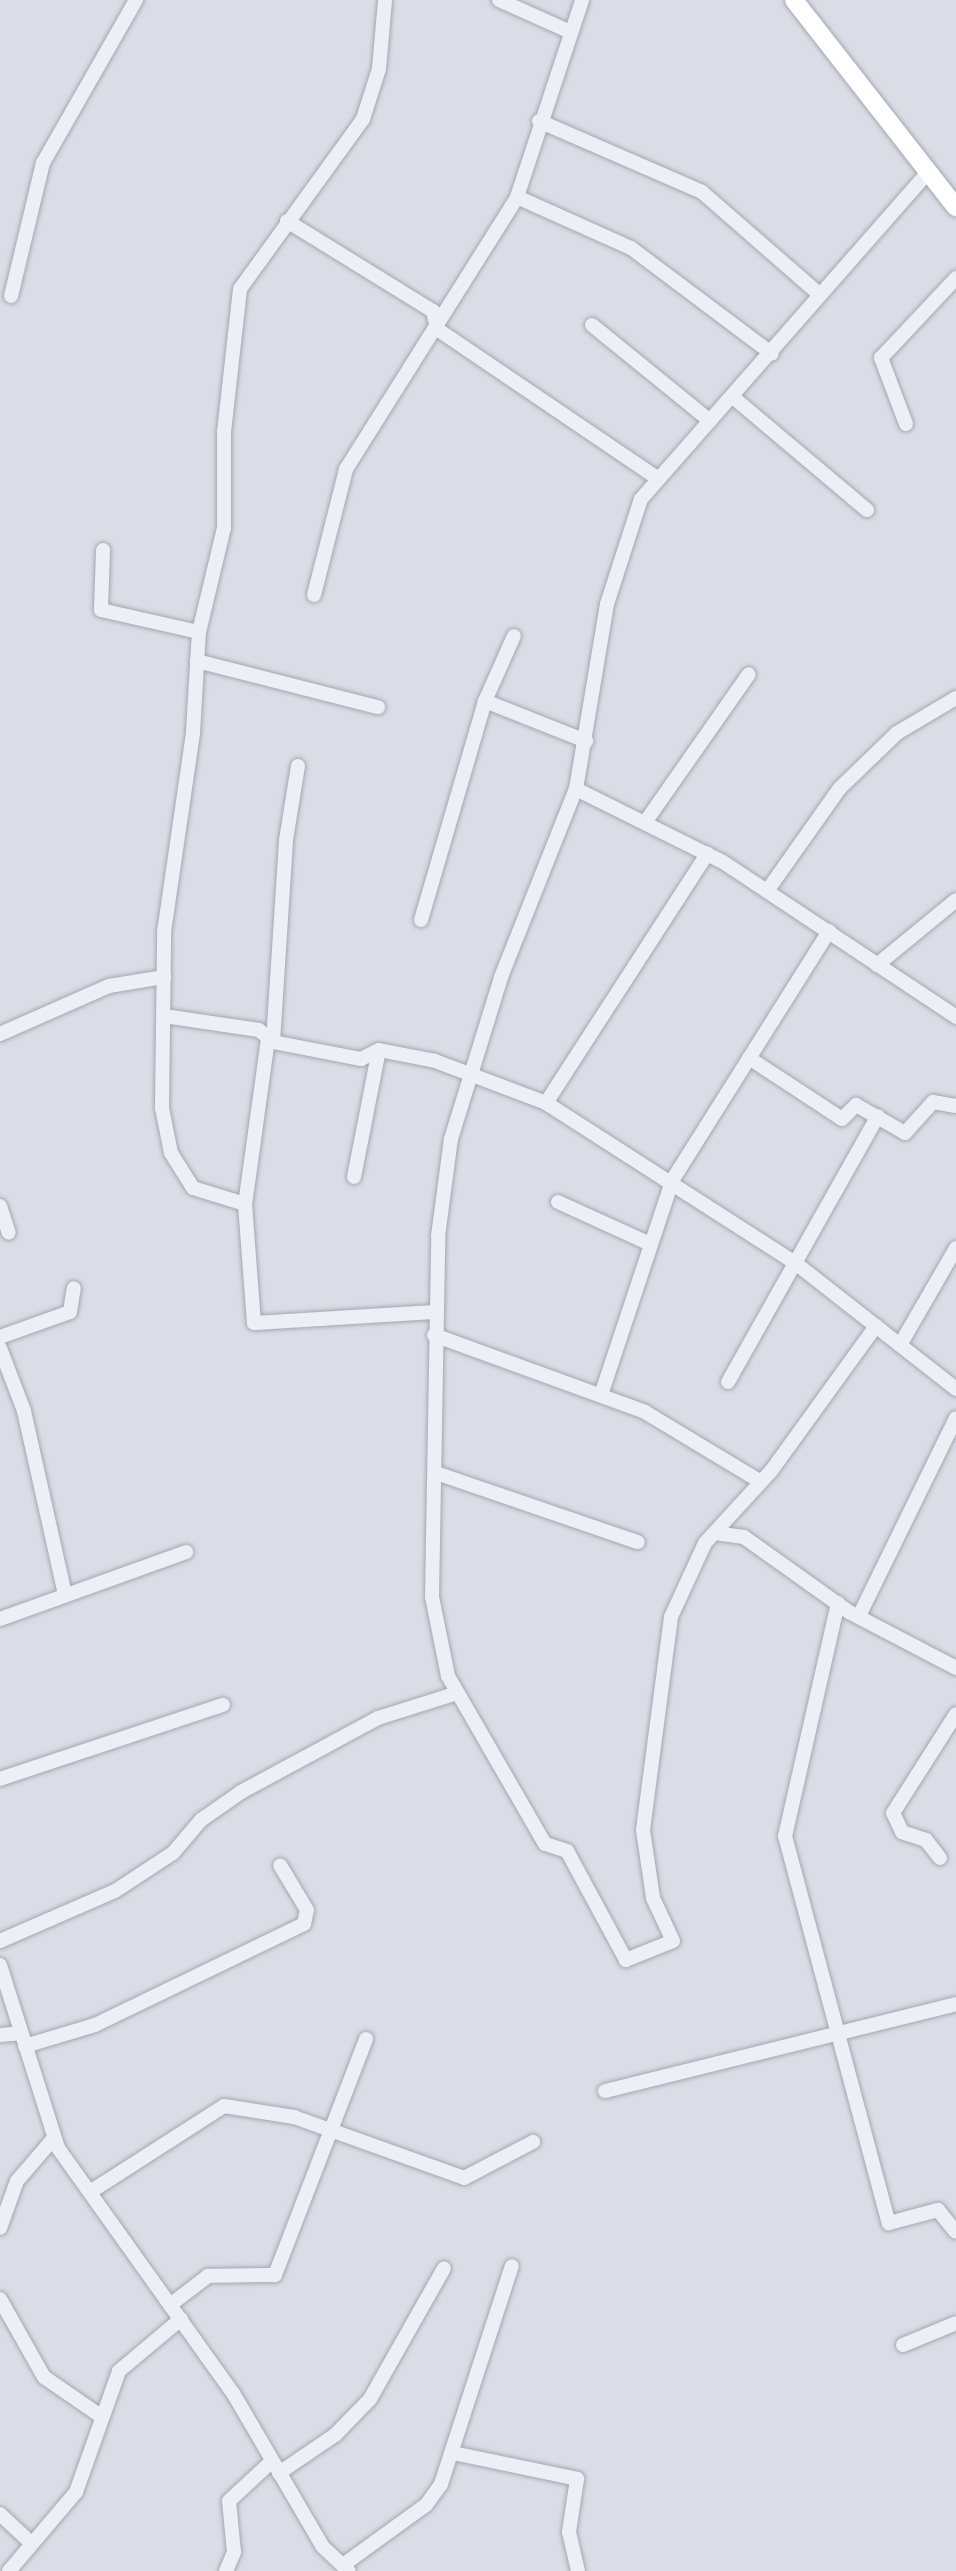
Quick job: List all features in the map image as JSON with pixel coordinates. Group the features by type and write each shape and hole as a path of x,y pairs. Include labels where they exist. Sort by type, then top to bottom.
{"street":[{"path":"11,296 43,163 136,0"},
{"path":"245,1204 203,1193 179,1175 162,1108 164,977 199,632 224,528 224,432 240,289 363,119 379,69 385,0"},
{"path":"499,0 566,30"},
{"path":"314,595 350,459 437,329 517,197 566,30 582,0"},
{"path":"794,0 956,207"},
{"path":"539,121 702,192 819,294"},
{"path":"876,1326 761,1482 699,1552 662,1645 648,1754 643,1830 653,1898 671,1945 633,1960 622,1957 567,1851 545,1844 454,1694 432,1597 439,1474 434,1335 451,1139 468,1076 576,789 607,604 641,499 657,478 734,398 819,294 928,172"},
{"path":"517,197 631,248 772,354"},
{"path":"287,221 433,311 437,329 657,478"},
{"path":"906,424 881,358 956,278"},
{"path":"592,325 710,421"},
{"path":"734,398 867,510"},
{"path":"103,550 101,610 199,632"},
{"path":"421,920 485,701 514,636"},
{"path":"197,661 378,707"},
{"path":"646,821 749,674"},
{"path":"767,891 840,788 897,733 956,698"},
{"path":"485,701 586,741"},
{"path":"298,766 287,828 270,1041 245,1204 256,1325 435,1312"},
{"path":"576,789 646,821 707,854 956,1017"},
{"path":"546,1103 707,854"},
{"path":"877,965 956,900"},
{"path":"601,1395 673,1179 829,931"},
{"path":"0,1034 109,986 164,977"},
{"path":"164,1016 259,1030 270,1041 361,1059 379,1050 435,1061 546,1103 673,1179 794,1262 956,1389"},
{"path":"354,1177 379,1050"},
{"path":"749,1058 842,1119 856,1105 905,1133 933,1102 956,1106"},
{"path":"728,1382 878,1116"},
{"path":"558,1202 650,1244"},
{"path":"0,1206 9,1233"},
{"path":"900,1345 956,1248"},
{"path":"0,1337 70,1312 74,1288"},
{"path":"434,1335 645,1412 761,1482"},
{"path":"0,1348 24,1411 65,1595"},
{"path":"859,1616 956,1418"},
{"path":"439,1474 638,1542"},
{"path":"715,1533 744,1537 859,1616 956,1668"},
{"path":"0,1619 186,1552"},
{"path":"838,1603 785,1836 843,2032 889,2223 938,2210 956,2232"},
{"path":"0,1941 79,1912 93,1898 117,1890 173,1853 201,1820 241,1792 378,1718 454,1694"},
{"path":"0,1779 223,1705"},
{"path":"940,1858 926,1840 902,1832 893,1813 956,1714"},
{"path":"0,2035 23,2040 95,2025 304,1924 307,1910 280,1865"},
{"path":"0,1965 54,2138 181,2319 323,2547 346,2568 426,2505 453,2453 512,2266"},
{"path":"605,2091 956,2004"},
{"path":"170,2305 208,2276 275,2275 366,2039"},
{"path":"90,2192 188,2135 220,2106 294,2117 464,2178 533,2142"},
{"path":"0,2228 17,2181 54,2138"},
{"path":"226,2571 234,2552 229,2501 276,2467 335,2435 370,2399 444,2268"},
{"path":"0,2299 44,2377 99,2415"},
{"path":"9,2571 76,2492 99,2415 119,2371 181,2319"},
{"path":"903,2345 954,2329"},
{"path":"453,2453 577,2479 569,2532 578,2571"},
{"path":"0,2514 31,2543"}]}
